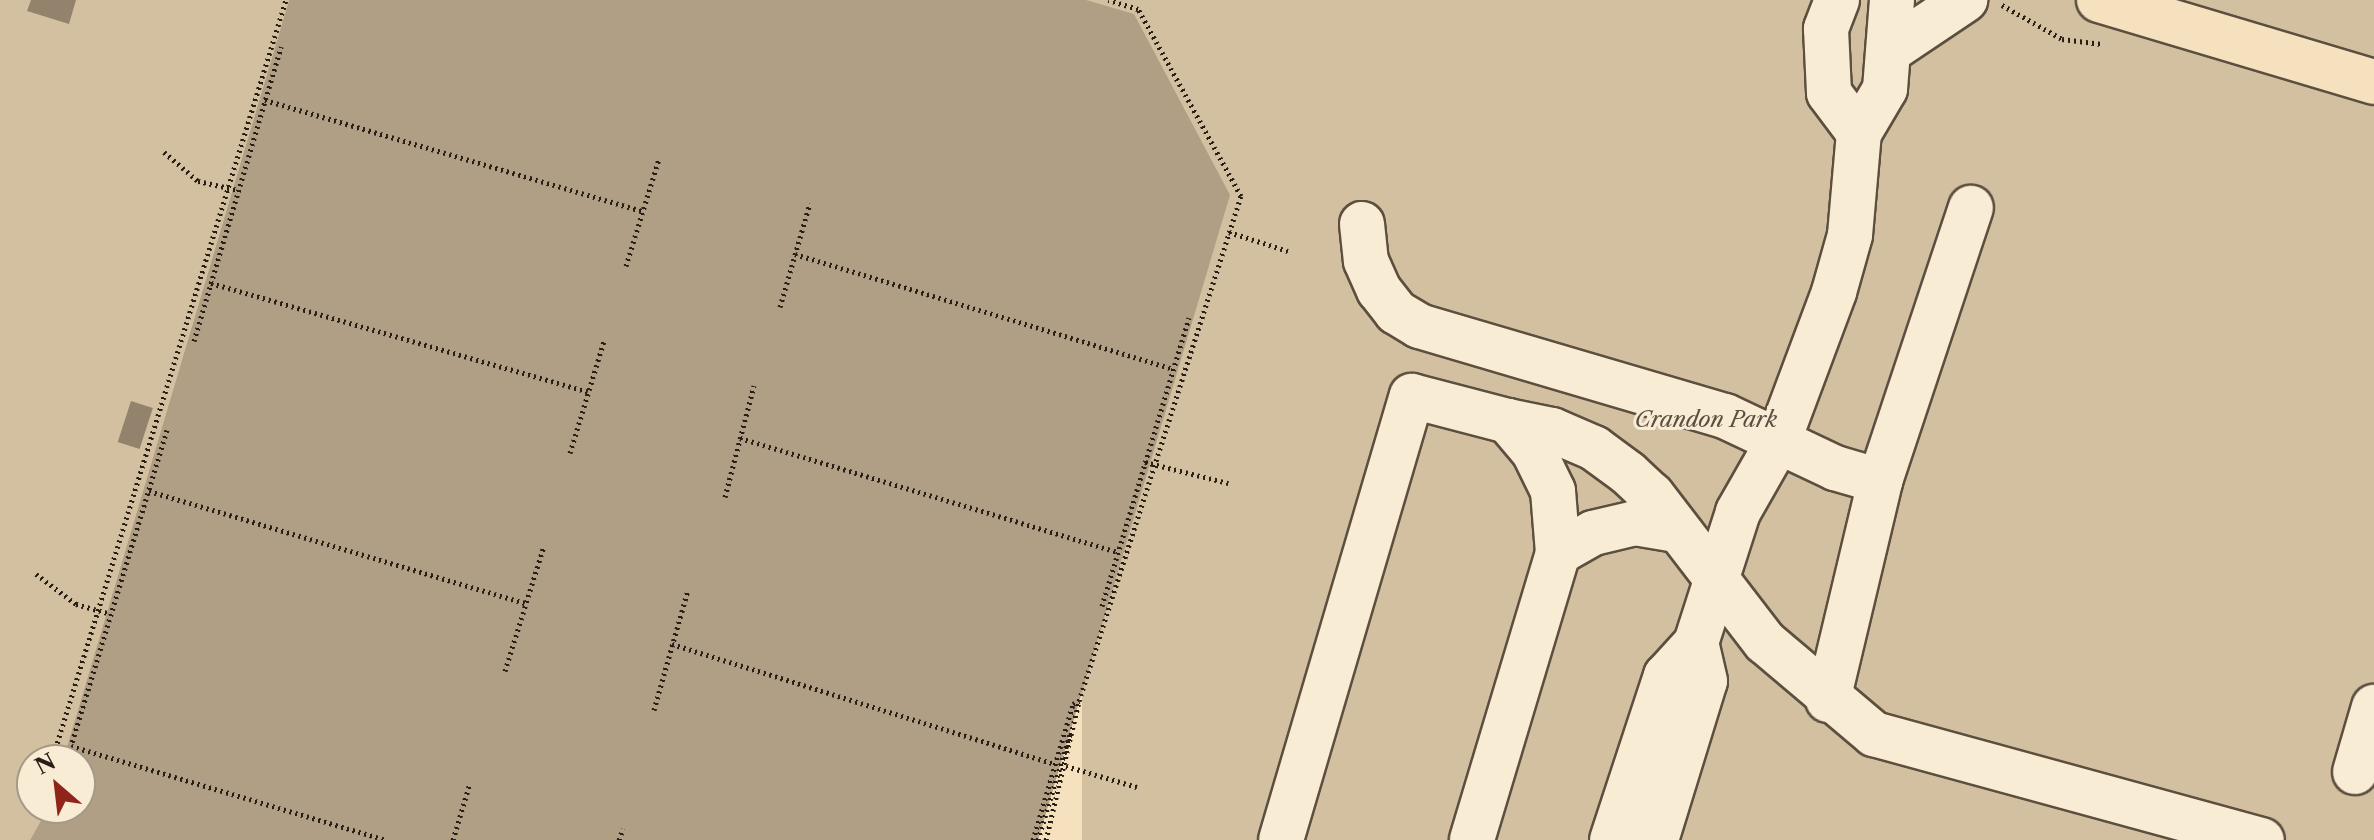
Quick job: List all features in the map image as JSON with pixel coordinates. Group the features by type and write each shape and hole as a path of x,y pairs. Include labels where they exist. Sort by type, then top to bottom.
{"main road":[{"path":"2099,0 2374,82"}],"lane":[{"path":"1612,840 1666,676 1696,643 1729,592 1738,512 1778,442 1850,235 1859,133 1885,89 1892,0"},
{"path":"1889,51 1965,0"},
{"path":"1825,10 1829,93 1859,133"},
{"path":"1828,700 1880,481 1971,208"},
{"path":"1362,224 1366,261 1379,290 1396,312 1419,326 1725,416 1778,442 1880,481"},
{"path":"1281,840 1412,396 1552,430 1594,448 1652,495 1765,642 1828,700 1874,734 2244,835"},
{"path":"1472,840 1558,553 1553,491 1534,452 1508,421"},
{"path":"1558,553 1593,533 1635,523 1676,530"},
{"path":"1656,840 1705,681 1696,643"},
{"path":"2355,772 2374,707"}],"path":[{"path":"57,744 224,187 286,0"},
{"path":"1035,840 1159,465 1241,196 1138,9 1108,0"},
{"path":"194,341 281,47"},
{"path":"265,100 643,211"},
{"path":"164,152 198,181 238,190"},
{"path":"626,266 659,159"},
{"path":"780,307 810,203"},
{"path":"1229,232 1288,251"},
{"path":"795,254 1173,369"},
{"path":"211,283 588,392"},
{"path":"1102,606 1189,318"},
{"path":"570,453 604,341"},
{"path":"725,497 754,386"},
{"path":"167,430 71,746 387,840"},
{"path":"740,438 1118,552"},
{"path":"1145,462 1228,483"},
{"path":"149,491 525,603"},
{"path":"505,671 544,546"},
{"path":"36,574 76,604 111,614"},
{"path":"654,710 688,590"},
{"path":"672,644 1055,764"},
{"path":"1035,840 1073,704 1079,701"},
{"path":"1046,840 1079,701"},
{"path":"1066,766 1137,787"},
{"path":"453,840 470,783"},
{"path":"619,840 623,829"}],"green space":[{"path":"0,0 289,0 68,744 16,744 16,824 39,824 30,840 0,840"},
{"name":"Crandon Park","path":"1082,0 2374,0 2374,840 1082,840"}],"shaded area":[{"path":"289,0 1086,0 1134,14 1230,195 1038,840 30,840 39,824 96,824 96,744 68,744"}],"building":[{"path":"31,0 76,0 69,24 27,11"},
{"path":"131,401 153,408 140,449 118,442"}]}
